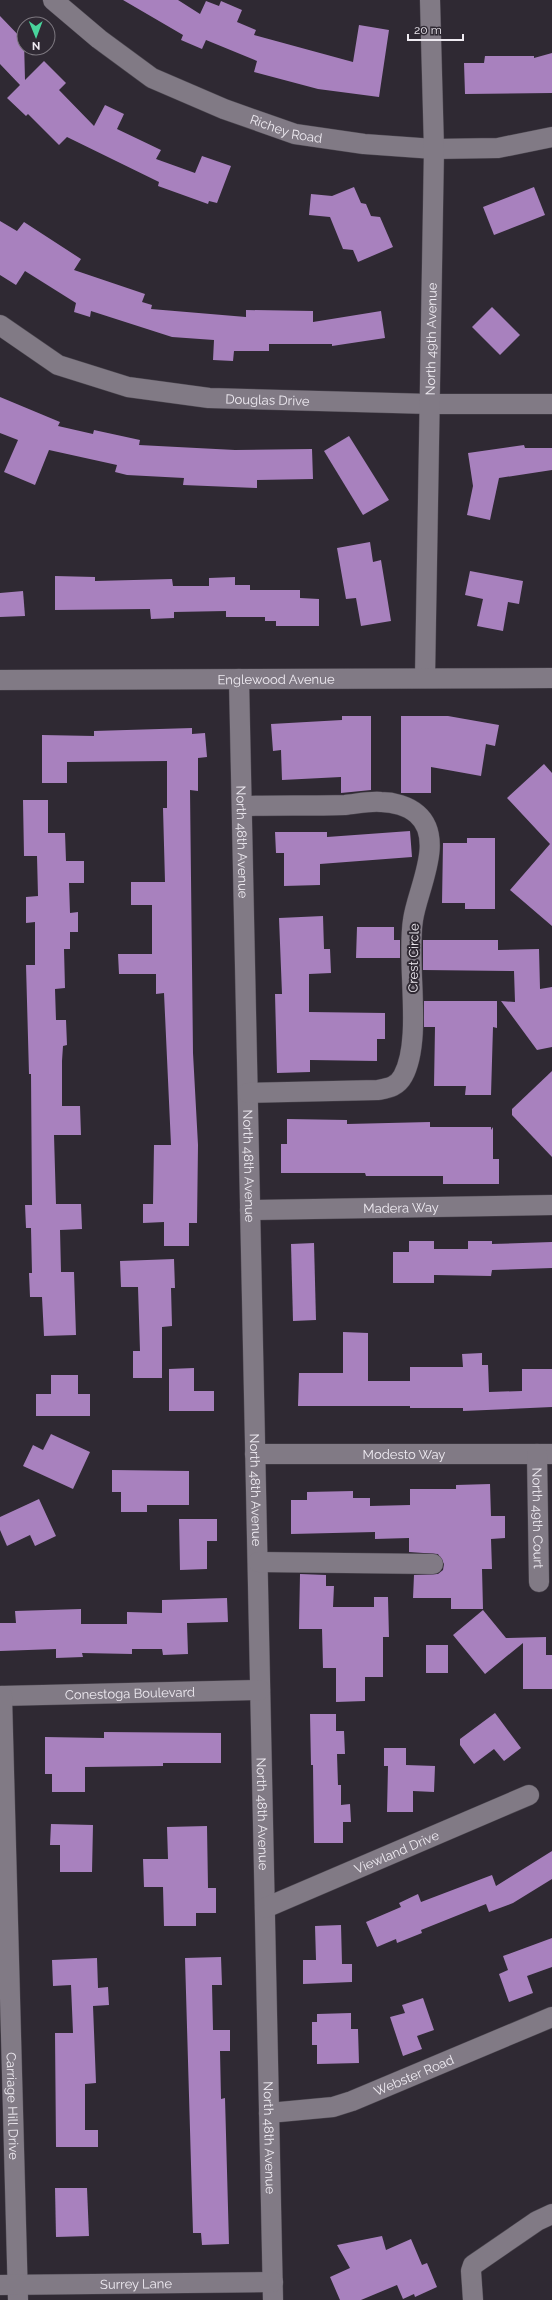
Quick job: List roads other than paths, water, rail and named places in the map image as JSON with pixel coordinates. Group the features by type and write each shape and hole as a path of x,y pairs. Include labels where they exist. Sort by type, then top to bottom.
{"street":[{"name":"Richey Road","path":"53,0 99,39 152,78 224,109 294,134 364,144 434,149 498,148 552,137"},
{"name":"North 49th Avenue","path":"425,678 434,149 430,0"},
{"name":"Douglas Drive","path":"0,325 58,365 128,387 209,398 430,404 552,404"},
{"name":"Englewood Avenue","path":"0,680 552,678"},
{"name":"North 48th Avenue","path":"239,679 273,2291"},
{"name":"Crest Circle","path":"242,806 380,802 401,805 418,814 427,828 431,841 428,862 413,921 411,1039 409,1059 402,1077 395,1086 378,1090 248,1094"},
{"name":"Madera Way","path":"250,1210 552,1205"},
{"name":"Modesto Way","path":"255,1454 544,1454"},
{"name":"North 49th Court","path":"539,1582 544,1454"},
{"path":"258,1562 433,1564"},
{"name":"Conestoga Boulevard","path":"1,1696 260,1690"},
{"name":"Carriage Hill Drive","path":"1,1696 12,2290"},
{"name":"Viewland Drive","path":"265,1908 529,1795"},
{"name":"Webster Road","path":"269,2113 333,2107 352,2101 552,2017"},
{"path":"473,2300 471,2271 473,2265 537,2221 552,2214"},
{"name":"Surrey Lane","path":"12,2290 273,2291"}]}
